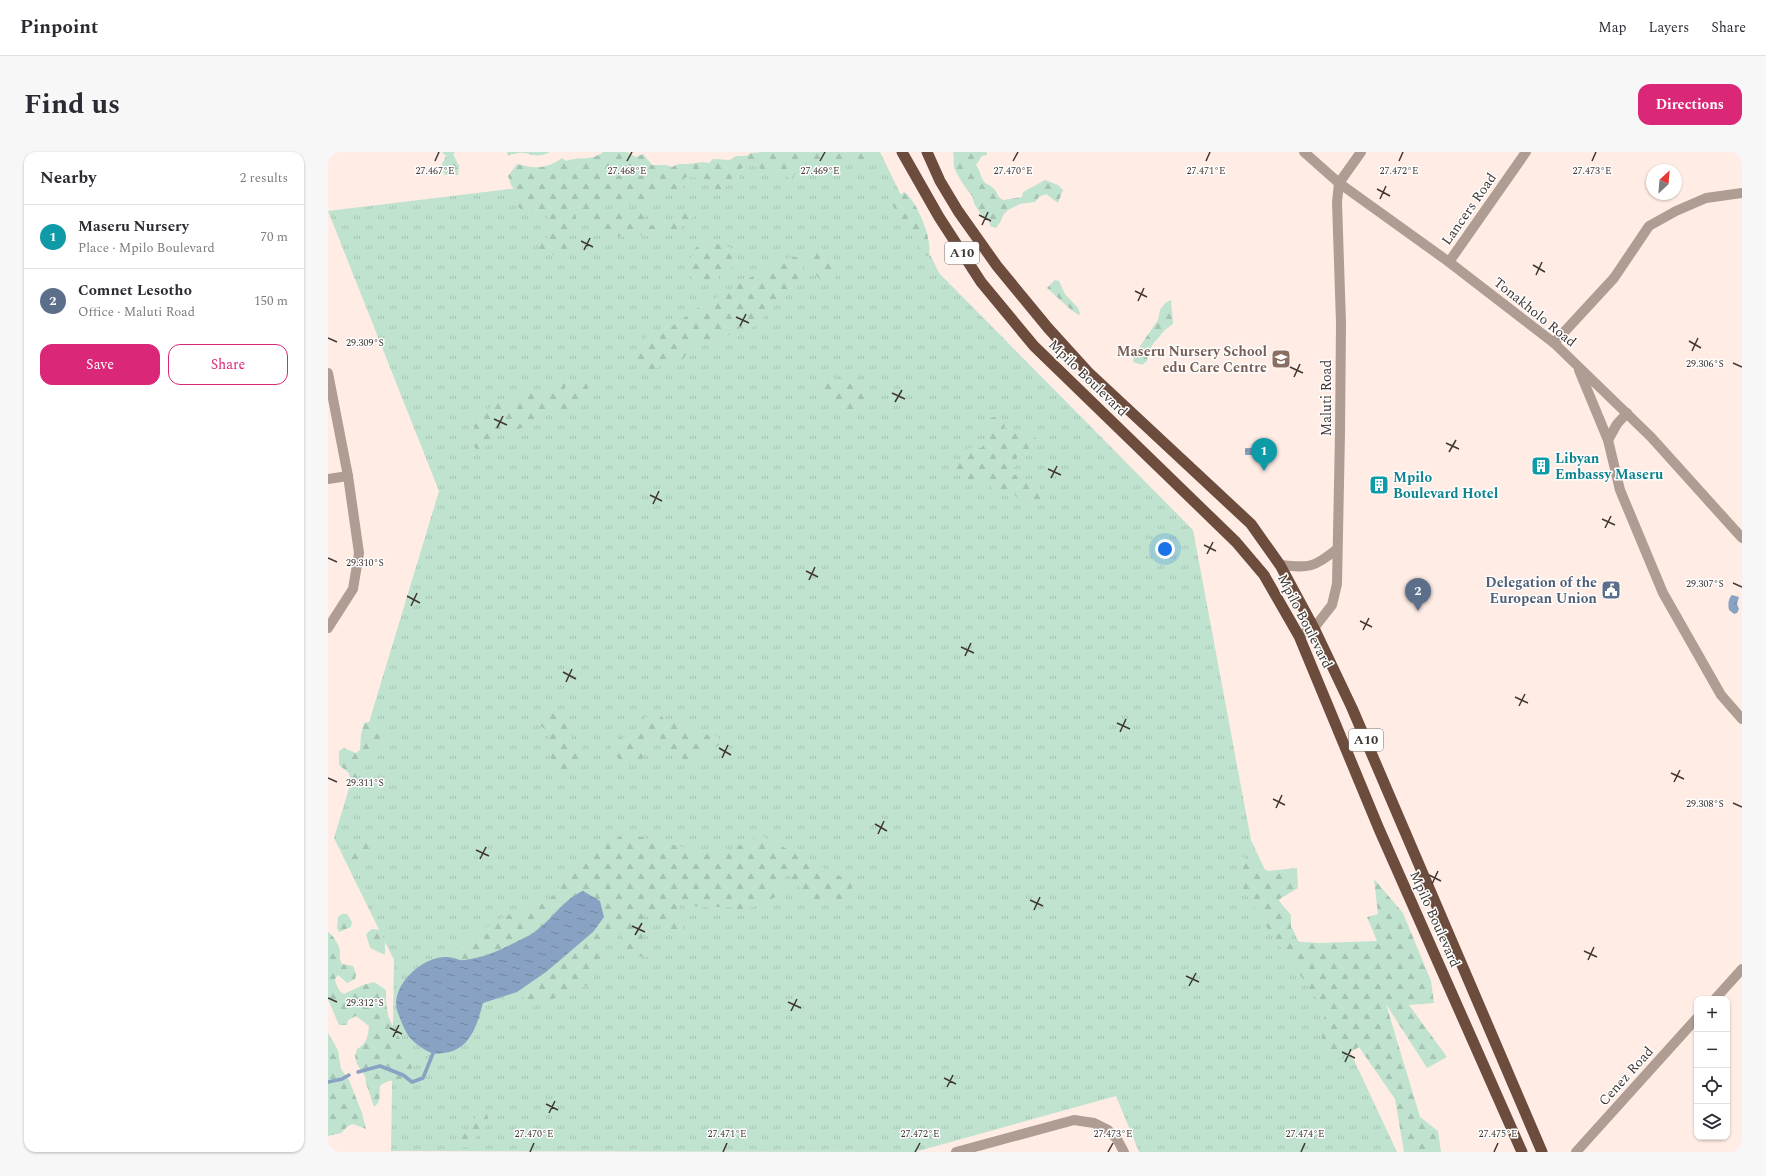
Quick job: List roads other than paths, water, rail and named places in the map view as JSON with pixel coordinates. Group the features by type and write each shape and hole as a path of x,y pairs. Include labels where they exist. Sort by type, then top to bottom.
{"highway":[{"name":"Mpilo Boulevard","path":"902,152 935,211 981,282 1034,346 1236,542 1264,575 1298,636 1379,829 1522,1152"},
{"name":"Mpilo Boulevard","path":"927,152 940,181 958,211 997,266 1048,328 1088,372 1251,524 1280,565 1314,628 1352,708 1542,1152"}],"street":[{"name":"Tonakholo Road","path":"1304,152 1339,183 1449,262 1554,343 1651,437 1742,538"},
{"name":"Maluti Road","path":"1298,636 1314,628 1332,605 1337,584 1341,323 1337,202 1339,183 1361,152"},
{"name":"Lancers Road","path":"1449,262 1526,152"},
{"path":"1554,343 1614,278 1649,226 1676,211 1706,198 1742,193"},
{"path":"1578,366 1608,440 1620,490 1663,593 1721,695 1742,719"},
{"path":"328,373 348,476 359,553 353,589 328,628"},
{"path":"1608,440 1617,424 1627,413"},
{"path":"328,479 348,476"},
{"path":"1280,565 1308,567 1322,562 1337,549"},
{"path":"1717,996 1742,969"},
{"name":"Cenez Road","path":"1576,1152 1694,1021"},
{"path":"956,1152 1074,1120 1094,1123 1108,1130 1117,1139 1124,1152"}],"water":[{"path":"1245,448 1259,448 1258,455 1245,455"},
{"path":"1732,595 1739,597 1737,604 1739,609 1737,613 1734,614 1729,610 1728,604"},
{"path":"583,891 600,901 604,917 593,932 546,972 517,992 483,1003 471,1036 460,1047 452,1051 439,1054 432,1053 412,1040 403,1026 396,1003 398,993 403,984 409,975 418,967 437,958 447,957 465,960 482,957 503,949 534,932 564,904 576,894"}],"waterway":[{"path":"358,1072 380,1066 403,1075 412,1082 423,1078 434,1051"},
{"path":"328,1082 342,1079 349,1075"}],"place":[{"name":"Maseru Nursery School edu Care Centre","path":"1281,359"},
{"name":"Libyan Embassy Maseru","path":"1541,466"},
{"name":"Maseru Nursery","path":"1264,471"},
{"name":"Mpilo Boulevard Hotel","path":"1379,485"},
{"name":"Delegation of the European Union","path":"1611,590"},
{"name":"Comnet Lesotho","path":"1418,611"}]}
